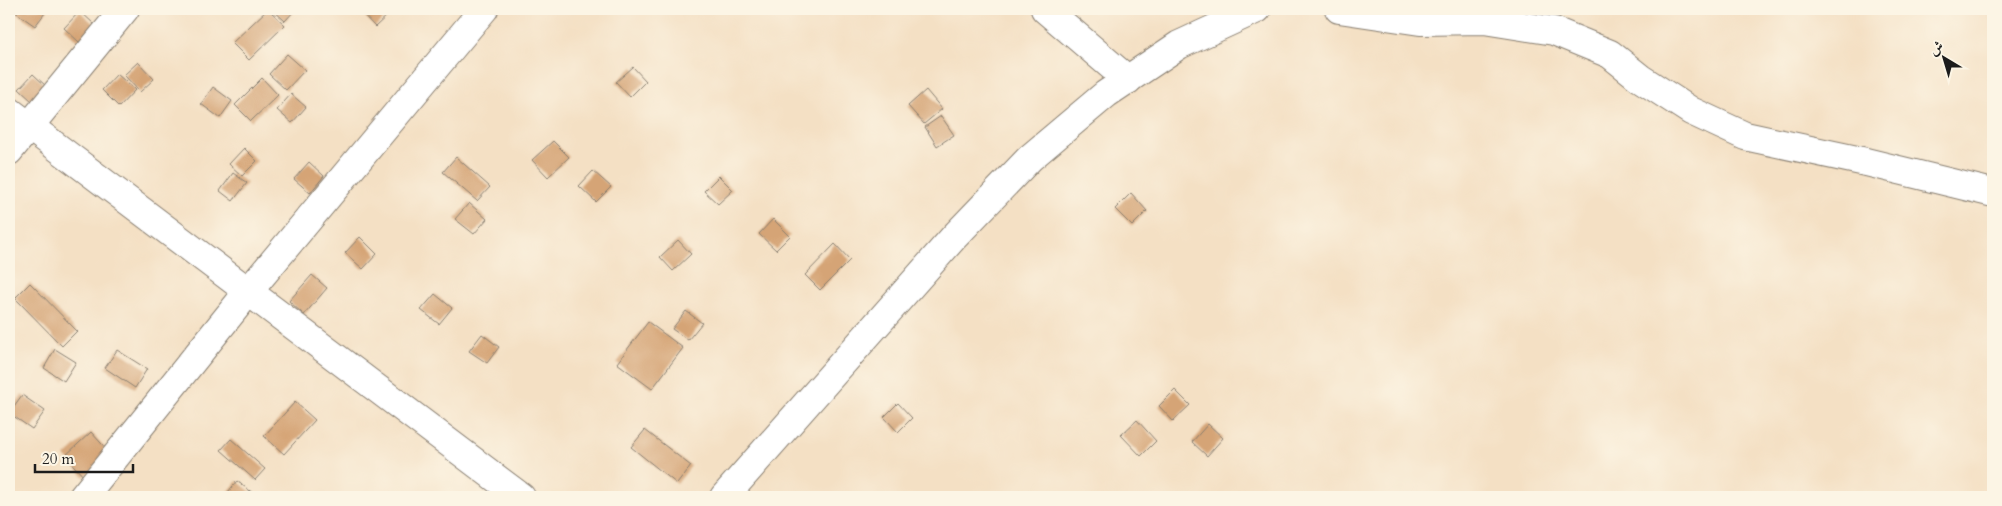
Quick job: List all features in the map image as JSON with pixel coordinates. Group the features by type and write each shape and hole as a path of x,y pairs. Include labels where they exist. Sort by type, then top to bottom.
{"street":[{"path":"9,152 19,119 125,9"},
{"path":"84,497 248,292 484,9"},
{"path":"1045,9 1128,80"},
{"path":"724,497 954,237 1030,158 1106,94 1179,46 1257,9"},
{"path":"1339,9 1420,21 1484,20 1554,31 1610,54 1640,78 1691,111 1745,136 1866,162 1993,193"},
{"path":"19,119 521,497"}],"building":[{"path":"11,9 48,9 35,26"},
{"path":"268,9 285,25 249,60 232,43"},
{"path":"272,9 296,9 285,21"},
{"path":"358,9 386,9 390,13 375,27"},
{"path":"80,11 95,25 79,42 64,28"},
{"path":"287,54 305,70 286,90 269,74"},
{"path":"138,62 154,79 140,92 124,75"},
{"path":"633,67 646,81 630,97 616,82"},
{"path":"33,74 47,87 33,102 19,89"},
{"path":"117,74 135,90 119,107 102,90"},
{"path":"262,78 278,95 251,121 235,105"},
{"path":"213,87 232,101 220,118 201,104"},
{"path":"926,90 942,109 924,124 908,106"},
{"path":"291,94 306,107 292,123 277,110"},
{"path":"941,116 954,135 937,146 925,127"},
{"path":"553,141 569,157 548,177 532,160"},
{"path":"244,148 257,161 242,176 229,164"},
{"path":"456,157 490,187 477,201 443,172"},
{"path":"309,162 324,176 310,193 294,179"},
{"path":"593,171 611,187 596,202 579,186"},
{"path":"233,173 247,183 233,201 220,191"},
{"path":"719,176 733,190 718,204 704,191"},
{"path":"1131,193 1147,211 1132,226 1115,209"},
{"path":"469,203 487,219 474,234 455,219"},
{"path":"773,219 790,236 776,250 759,234"},
{"path":"360,237 377,254 363,269 345,253"},
{"path":"678,240 691,254 673,271 660,257"},
{"path":"835,244 850,260 820,290 805,275"},
{"path":"312,275 327,288 304,315 289,301"},
{"path":"30,283 77,331 62,346 15,298"},
{"path":"435,294 452,308 439,324 421,310"},
{"path":"686,311 702,323 688,340 672,329"},
{"path":"648,322 683,348 652,389 617,363"},
{"path":"482,334 499,347 487,363 469,351"},
{"path":"55,349 76,362 64,381 44,368"},
{"path":"117,350 147,369 135,388 105,368"},
{"path":"1175,390 1190,405 1173,421 1159,406"},
{"path":"22,395 45,411 32,429 9,413"},
{"path":"295,402 315,420 284,454 264,436"},
{"path":"898,403 912,418 898,432 884,417"},
{"path":"1137,420 1156,441 1141,456 1121,435"},
{"path":"1208,424 1223,438 1207,456 1192,442"},
{"path":"645,430 691,466 677,484 631,447"},
{"path":"91,432 110,453 84,477 65,456"},
{"path":"231,439 265,469 255,480 221,450"},
{"path":"237,481 258,497 224,497"}]}
